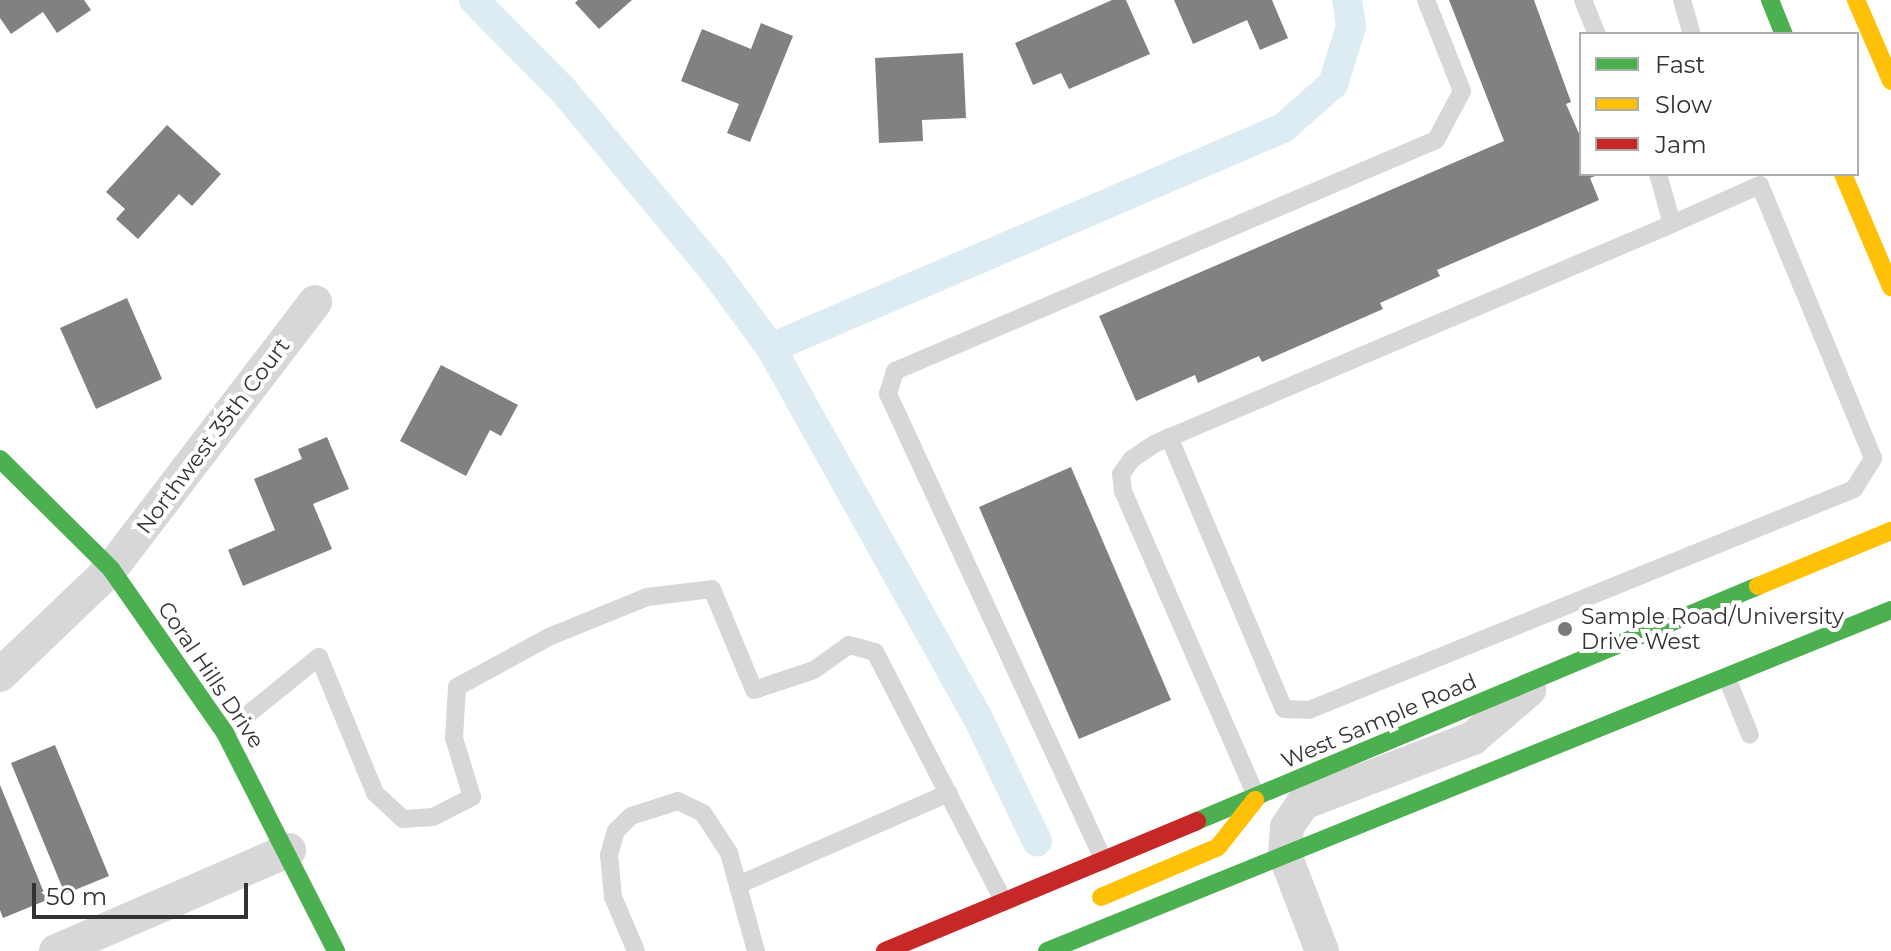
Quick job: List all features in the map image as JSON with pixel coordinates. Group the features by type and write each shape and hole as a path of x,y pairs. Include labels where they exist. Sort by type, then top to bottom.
{"main road":[{"path":"1770,0 1783,32"},
{"path":"1856,0 1891,81"},
{"path":"1844,176 1891,287"},
{"name":"Coral Hills Drive","path":"0,459 111,569 225,733 289,850 336,951"},
{"name":"West Sample Road","path":"885,951 1891,531"},
{"path":"1047,951 1891,610"},
{"path":"1038,951 1102,897 1218,847 1257,798"}],"street":[{"name":"Northwest 35th Court","path":"0,675 111,569 315,302"},
{"path":"1322,951 1285,855 1287,827 1303,803 1473,738 1542,679"},
{"path":"56,951 289,850"}],"lane":[{"path":"1104,861 888,394 895,371 1436,140 1462,91 1426,0"},
{"path":"1583,0 1596,32"},
{"path":"1682,0 1691,32"},
{"path":"1659,176 1672,224"},
{"path":"1169,437 1284,709 1309,710 1854,489 1873,458 1758,180 1672,224 1169,437 1132,459 1121,474 1123,492 1257,798"},
{"path":"225,733 319,657 375,793 403,819 433,817 472,797 454,738 457,687 551,636 647,597 712,589 754,690 814,670 849,645 875,652 1004,902"},
{"path":"1727,678 1750,735"},
{"path":"738,885 949,793"},
{"path":"636,951 613,897 609,855 616,831 631,816 678,801 703,813 729,853 756,951"}],"building":[{"path":"0,0 84,0 91,10 57,33 43,12 11,34 0,18"},
{"path":"578,0 632,0 599,29 575,3"},
{"path":"1112,0 1126,0 1150,54 1069,89 1061,73 1033,85 1015,43"},
{"path":"1174,0 1272,0 1288,38 1260,50 1247,20 1193,44"},
{"path":"1449,0 1534,0 1571,102 1566,104 1579,133 1579,176 1595,176 1590,178 1599,200 1437,270 1440,276 1380,303 1383,309 1262,362 1259,356 1198,383 1195,375 1136,401 1099,316 1504,141"},
{"path":"761,23 793,36 750,142 727,133 739,104 681,81 702,29 751,49"},
{"path":"963,53 966,118 922,120 923,141 879,143 875,58"},
{"path":"167,125 221,174 192,206 179,194 138,239 116,219 125,209 106,192"},
{"path":"127,298 162,379 96,409 60,328"},
{"path":"441,365 518,405 501,436 490,430 466,476 400,441"},
{"path":"327,437 349,489 313,504 332,549 243,586 228,550 275,530 254,479 302,459 298,449"},
{"path":"1071,467 1171,700 1079,739 979,507"},
{"path":"55,745 109,876 65,894 11,763"},
{"path":"0,785 47,900 3,918 0,910"}],"waterway":[{"path":"474,0 563,90 712,268 771,348 977,716 1037,841"},
{"path":"771,348 1283,128 1333,84 1351,27 1347,0"}],"traffic: fast":[{"path":"1770,0 1783,32"},
{"path":"0,459 111,569 225,733 336,951"},
{"path":"1197,821 1758,586"},
{"path":"1047,951 1891,610"}],"traffic: slow":[{"path":"1856,0 1891,81"},
{"path":"1844,176 1891,287"},
{"path":"1758,586 1891,531"},
{"path":"1101,897 1218,847 1255,800"}],"traffic: jam":[{"path":"885,951 1197,821"}],"place":[{"name":"Sample Road/University Drive West","path":"1565,629"}]}
